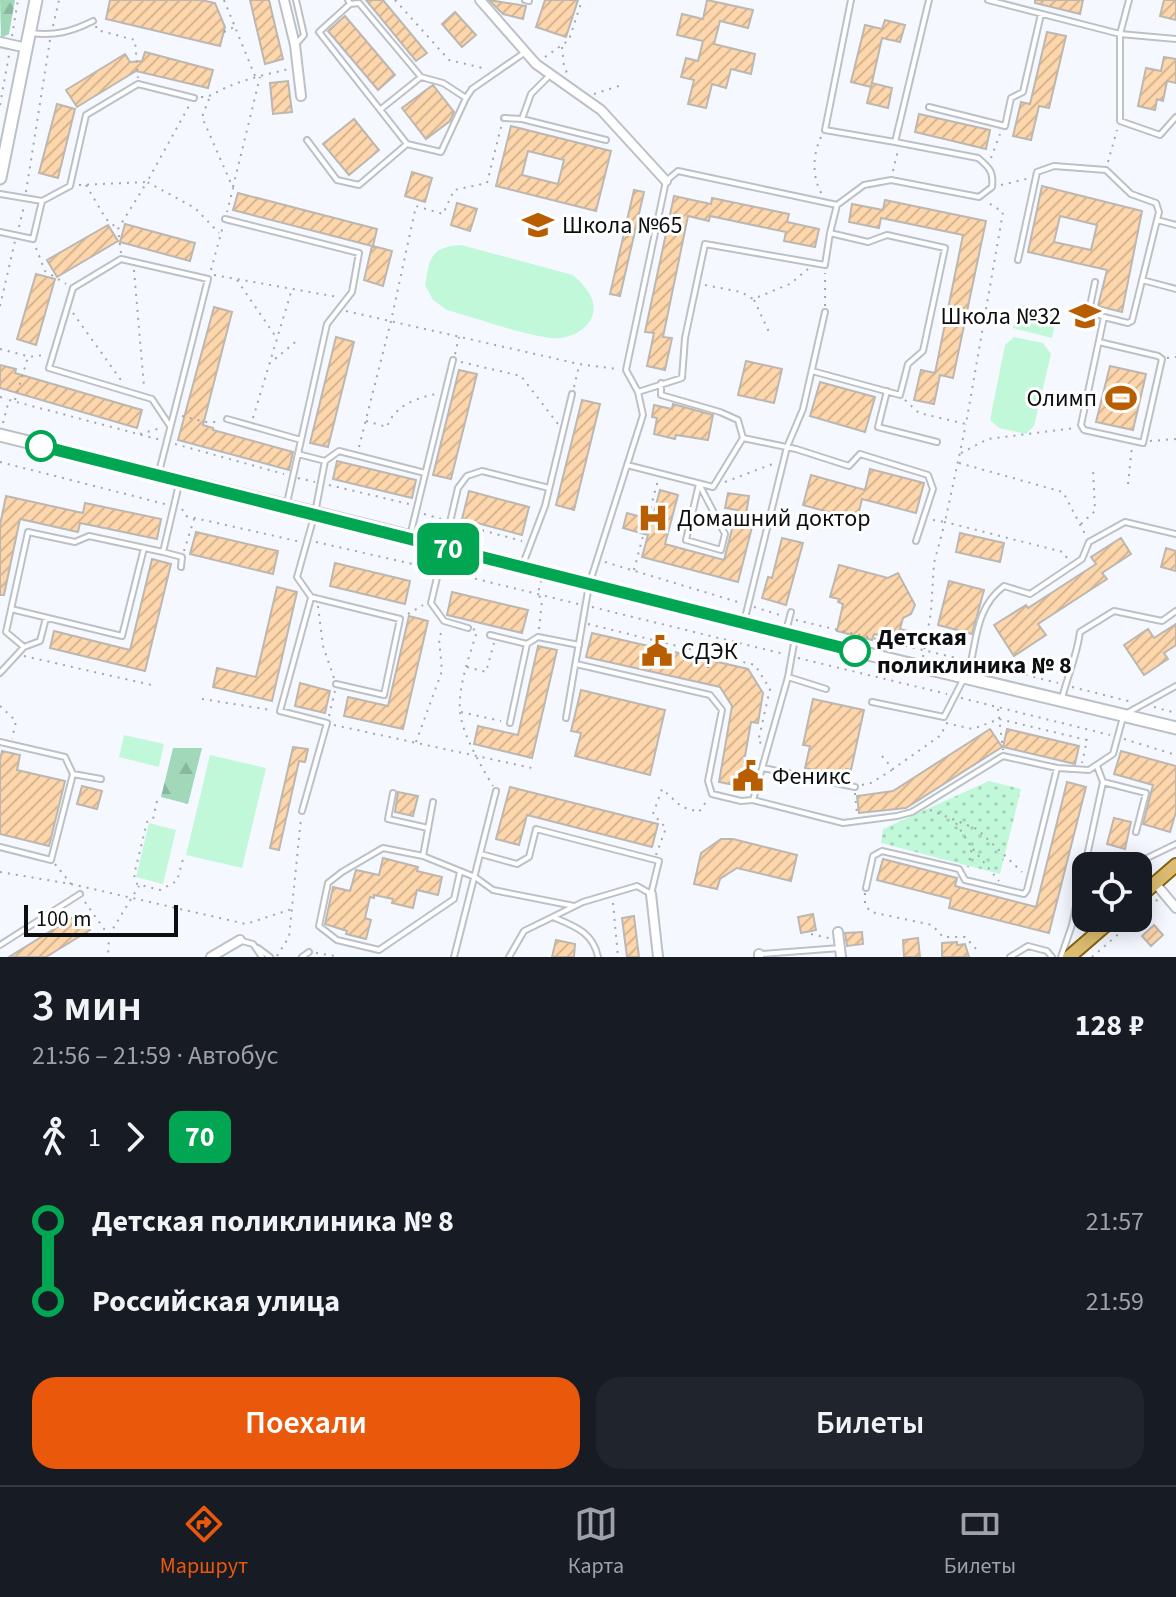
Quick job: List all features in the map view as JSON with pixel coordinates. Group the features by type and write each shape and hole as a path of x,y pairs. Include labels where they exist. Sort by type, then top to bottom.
{"main road":[{"path":"0,178 36,0"},
{"path":"0,435 743,624 1176,728"},
{"path":"1152,886 1176,865"},
{"path":"1069,957 1098,932"}],"street":[{"path":"284,0 295,45 301,96"},
{"path":"480,0 536,64 601,110 666,181"},
{"path":"0,42 27,48"},
{"path":"1155,883 1176,908"},
{"path":"651,894 658,957"},
{"path":"211,957 240,940"}],"lane":[{"path":"295,45 304,35 296,0"},
{"path":"638,392 682,378 685,338 705,244 825,265 837,205 864,185 891,180 979,197 992,187 993,176 989,167 978,158 825,130 851,0"},
{"path":"897,143 929,0"},
{"path":"988,0 1120,34 1176,39"},
{"path":"1129,0 1120,34 1120,121 1160,135 1176,117"},
{"path":"466,98 443,83 421,77 359,3 349,2 319,32 407,144 441,152 472,89 526,52"},
{"path":"929,107 1005,126 1011,98 1023,92 1041,14"},
{"path":"30,33 51,36 71,32 93,21"},
{"path":"522,119 531,94 551,74"},
{"path":"381,109 421,77"},
{"path":"0,194 42,201 70,186 86,115 138,84 194,98"},
{"path":"504,118 522,119 606,140"},
{"path":"307,140 337,180 359,185 407,144"},
{"path":"1018,260 1037,172 1054,166 1106,170 1131,194 1156,203 1159,212 1131,322 1089,311 1095,282"},
{"path":"566,718 589,585 643,415 638,392 626,370 666,181 678,171 837,205"},
{"path":"0,232 33,239 42,201"},
{"path":"225,219 359,253 352,292 327,324 286,506"},
{"path":"1157,220 1176,225"},
{"path":"812,371 900,395 908,364 923,351 945,248 887,235 868,242 830,233"},
{"path":"158,475 209,276 121,259 73,288 49,368 152,399 170,426"},
{"path":"1142,280 1176,289"},
{"path":"743,624 787,447 803,409 825,312"},
{"path":"1099,342 1162,359 1145,441 1141,444 1081,427 1104,317"},
{"path":"409,537 453,360"},
{"path":"627,465 713,487 743,438 738,420 661,395 661,383"},
{"path":"887,391 878,427 937,442"},
{"path":"522,567 549,488 572,394"},
{"path":"227,419 301,440"},
{"path":"743,438 787,447 849,466 860,454 928,475 933,489 916,541"},
{"path":"336,684 384,695 400,619 314,598 297,577 315,513 325,461 339,451 425,473"},
{"path":"298,454 325,461"},
{"path":"468,628 444,621 431,603 458,488 467,476 482,471 549,488"},
{"path":"163,552 180,480"},
{"path":"699,484 725,534 721,550 686,540 699,484"},
{"path":"872,702 944,717 965,678 983,607 991,596 1004,586 1030,594 1082,559 1089,542 1125,522 1176,534"},
{"path":"24,647 6,632 28,532 75,542 89,536 163,552 182,557 181,567"},
{"path":"11,609 122,636 144,548"},
{"path":"302,811 327,723 280,711 314,598"},
{"path":"1061,700 1077,654 1080,632 1114,611 1162,621 1176,611"},
{"path":"753,800 788,677 791,615"},
{"path":"0,673 24,647 40,641 46,617"},
{"path":"493,636 527,644"},
{"path":"510,723 527,644 538,637 579,645"},
{"path":"576,664 710,695 722,710 708,781 712,794 741,801 753,800 843,823 897,816 921,807 1003,756 1057,768 1089,770 1113,754 1124,715 1176,686"},
{"path":"788,677 826,689"},
{"path":"0,742 65,757 73,774 51,860 0,847"},
{"path":"1061,957 1072,925 1103,782 1097,765"},
{"path":"763,768 855,787"},
{"path":"866,888 873,856 878,851 959,869 965,880 1024,894 1057,768"},
{"path":"73,774 101,779"},
{"path":"1103,782 1146,793 1136,832"},
{"path":"454,957 496,791"},
{"path":"393,793 388,819 428,828"},
{"path":"423,856 433,802"},
{"path":"481,854 517,864 529,857 536,829 659,861 651,894 637,886 574,906 524,931 509,957"},
{"path":"1152,856 1176,844"},
{"path":"460,872 454,899 379,950 337,940 319,926 328,883 383,848 423,856 475,877 493,890 574,906"},
{"path":"0,945 80,894"},
{"path":"553,917 576,926 591,937 598,957"},
{"path":"240,940 253,944 270,957"},
{"path":"253,944 262,957"},
{"path":"759,956 839,944"},
{"path":"1010,957 1028,946 1047,951 1052,957"},
{"path":"302,957 309,952"}],"path":[{"path":"0,306 25,199 59,0"},
{"path":"224,0 256,77"},
{"path":"395,0 449,60 499,72"},
{"path":"536,64 569,40 582,0"},
{"path":"93,21 97,30 135,40 138,84"},
{"path":"224,32 235,27"},
{"path":"562,46 564,66 575,90"},
{"path":"121,259 118,229 194,98 210,97 256,77 298,67"},
{"path":"260,76 209,276 347,299"},
{"path":"585,97 622,85"},
{"path":"210,97 202,117 233,188"},
{"path":"357,456 416,206 443,214 454,190 487,183 504,118"},
{"path":"1106,170 1120,121"},
{"path":"989,167 994,145 1005,126"},
{"path":"825,130 816,148 815,183 823,196 837,205"},
{"path":"891,180 897,143"},
{"path":"992,187 1029,178"},
{"path":"70,186 147,182 195,208 221,234"},
{"path":"86,185 106,219 118,229"},
{"path":"921,667 931,612 934,563 961,453 1003,212 979,197"},
{"path":"33,239 45,271 73,288"},
{"path":"133,261 145,396"},
{"path":"753,299 790,284 815,263"},
{"path":"825,265 825,312"},
{"path":"236,279 277,338"},
{"path":"696,283 741,292 753,299 769,332"},
{"path":"251,426 292,289"},
{"path":"68,306 130,392"},
{"path":"338,309 579,364 626,370"},
{"path":"459,337 453,360 521,376 563,431"},
{"path":"269,364 299,339"},
{"path":"0,349 28,357 53,354"},
{"path":"14,401 28,357"},
{"path":"572,394 579,364"},
{"path":"366,421 387,427 390,417 402,406 445,392"},
{"path":"900,395 919,413 966,424"},
{"path":"0,397 165,441"},
{"path":"0,435 9,400"},
{"path":"173,413 215,423"},
{"path":"139,434 170,426"},
{"path":"961,453 988,439 1081,427"},
{"path":"1145,441 1176,439"},
{"path":"1128,484 1132,441"},
{"path":"713,487 784,459"},
{"path":"0,462 174,506 183,509 186,516 439,570 955,696 1118,737 1176,755"},
{"path":"959,463 1063,492 1089,542"},
{"path":"1080,525 1095,511 1093,468"},
{"path":"633,571 659,474"},
{"path":"431,516 531,543"},
{"path":"182,557 194,517"},
{"path":"924,518 1063,552"},
{"path":"734,520 754,523"},
{"path":"597,559 749,605 1176,713"},
{"path":"314,598 323,646 336,684 327,723 532,768"},
{"path":"538,637 542,601"},
{"path":"400,619 416,607 431,603"},
{"path":"415,743 442,671 439,639 444,621"},
{"path":"583,623 755,665 770,689 758,742 768,744"},
{"path":"477,631 466,667 460,712 476,756 496,791"},
{"path":"466,667 486,672 493,636"},
{"path":"708,668 714,639"},
{"path":"17,654 156,686"},
{"path":"202,699 280,711"},
{"path":"0,706 16,721 11,744"},
{"path":"998,707 1003,756"},
{"path":"460,712 510,723"},
{"path":"858,821 855,787 871,783 893,769 941,735 947,723 973,729 999,719 1087,740 1080,770"},
{"path":"882,756 893,769"},
{"path":"654,859 666,828 653,814 662,789 682,807 699,812 712,794"},
{"path":"108,957 109,936 139,885 134,875 147,822 153,819 157,801"},
{"path":"921,807 977,829 1030,880"},
{"path":"277,957 289,937 302,811"},
{"path":"954,820 1006,890"},
{"path":"965,880 972,848"},
{"path":"139,885 160,890 177,881 183,859"},
{"path":"51,860 80,894 109,936"},
{"path":"0,872 71,884 246,924 292,909"},
{"path":"866,888 865,905 871,912 932,925 943,937 965,937 978,951"},
{"path":"612,893 618,957"},
{"path":"1092,957 1121,932"},
{"path":"811,934 839,944"},
{"path":"309,952 336,956 336,953"}],"green space":[{"path":"0,0 15,0 9,34 1,38"},
{"path":"461,245 573,275 586,289 594,305 589,323 574,334 550,338 447,310 433,300 425,285 428,268 437,251"},
{"path":"1019,305 1057,314 1052,338 1013,328"},
{"path":"1014,337 1043,343 1051,354 1034,426 1026,434 999,428 990,420 1005,345"},
{"path":"124,735 164,744 159,767 119,757"},
{"path":"173,748 202,748 188,804 161,797"},
{"path":"210,755 266,768 242,868 186,855"},
{"path":"989,781 1021,789 1000,874 881,843 883,829"},
{"path":"149,823 176,830 163,884 136,877"}],"building":[{"path":"110,0 201,0 215,3 225,27 220,46 106,19"},
{"path":"250,0 269,0 283,59 265,64"},
{"path":"366,0 383,0 427,53 416,61"},
{"path":"489,0 526,6 523,19 503,14"},
{"path":"545,0 578,0 566,37 536,27"},
{"path":"707,0 753,10 748,28 720,21 714,44 755,54 751,74 731,69 726,88 712,84 706,108 688,104 694,80 681,77 686,58 698,61 703,41 677,35 682,14 703,19"},
{"path":"1035,0 1083,0 1080,14 1035,3"},
{"path":"1164,0 1176,0 1176,20 1160,16"},
{"path":"455,12 476,35 462,47 442,24"},
{"path":"345,16 395,75 378,90 328,31"},
{"path":"885,20 905,25 900,42 882,38 871,87 851,82 865,25 882,29"},
{"path":"1047,32 1066,36 1049,108 1039,106 1031,140 1013,136 1021,102 1030,104"},
{"path":"145,52 213,70 208,88 136,71 77,107 66,90 125,54 130,62 142,61"},
{"path":"1164,57 1176,59 1176,83 1167,81 1163,101 1157,99 1155,110 1138,106 1146,68 1161,71"},
{"path":"288,81 292,112 273,114 270,83"},
{"path":"872,83 892,88 888,108 867,103"},
{"path":"433,85 454,112 450,121 426,139 402,108"},
{"path":"57,104 75,109 58,178 39,173"},
{"path":"919,114 990,130 986,149 915,132"},
{"path":"354,119 379,150 349,175 323,144"},
{"path":"511,126 611,151 596,211 496,186","holes":["528,151 564,160 558,184 522,175"]},
{"path":"412,172 432,178 425,202 405,196"},
{"path":"1042,186 1142,211 1122,312 1098,306 1107,270 1028,252","holes":["1060,216 1097,225 1091,250 1054,242"]},
{"path":"634,190 644,192 620,296 610,294"},
{"path":"238,193 377,229 373,246 392,251 383,286 364,280 372,246 233,210"},
{"path":"674,196 711,204 712,198 789,214 787,222 819,229 815,247 784,241 786,232 710,216 709,221 688,216 663,337 672,338 665,370 647,366 654,333 645,332"},
{"path":"885,200 986,221 953,378 940,375 934,404 914,400 921,370 935,373 963,235 881,218 879,228 849,222 852,204 883,210"},
{"path":"457,203 477,209 470,231 451,225"},
{"path":"125,224 195,243 190,261 120,242"},
{"path":"108,225 118,241 57,277 47,260"},
{"path":"36,274 55,279 36,345 17,339"},
{"path":"214,307 232,312 203,425 293,452 289,470 178,440"},
{"path":"336,337 354,342 328,447 310,443"},
{"path":"746,361 782,369 774,403 738,395"},
{"path":"0,365 16,369 15,373 142,410 137,428 0,388"},
{"name":"Олимп","path":"1110,366 1146,374 1133,430 1096,422"},
{"path":"459,370 477,374 451,479 433,475"},
{"path":"820,382 875,397 865,432 810,416"},
{"path":"582,400 600,404 574,510 556,505"},
{"path":"673,404 713,415 708,440 676,435 675,439 654,434 657,418 652,417 654,405 672,409"},
{"path":"337,461 416,480 412,498 333,479"},
{"path":"870,469 924,483 916,513 862,499 857,520 803,505 811,475 865,490"},
{"path":"660,490 678,495 665,544 724,560 737,510 725,508 728,493 749,496 745,521 753,523 738,582 642,557 648,535 623,528 627,513 652,520"},
{"path":"469,491 529,507 522,535 462,519"},
{"path":"6,496 83,513 85,503 161,519 157,539 80,523 78,532 20,519 4,595 0,595 0,525"},
{"path":"196,532 278,551 273,574 190,554"},
{"path":"960,533 1004,543 1000,562 956,552"},
{"path":"782,538 803,543 786,605 762,598 768,577 772,578"},
{"path":"1121,538 1131,554 1102,573 1107,579 1038,624 1046,635 1014,656 994,625 1026,605 1028,608 1096,564 1091,557"},
{"path":"1166,548 1176,551 1176,571 1161,567"},
{"path":"152,559 171,564 145,671 50,648 54,631 130,650"},
{"path":"335,563 410,581 405,604 330,586"},
{"path":"839,565 888,578 898,573 915,605 911,614 903,618 900,629 911,632 909,640 874,634 872,640 837,631 843,604 838,602 839,599 830,597"},
{"path":"949,581 984,590 972,634 938,625"},
{"path":"277,587 297,592 272,701 213,687 217,668 256,677"},
{"path":"452,592 528,610 522,633 447,615"},
{"path":"409,616 428,621 403,729 344,716 348,697 388,706"},
{"path":"1176,624 1176,645 1164,653 1168,659 1144,675 1124,645 1148,629 1154,638"},
{"path":"592,633 748,669 763,693 758,723 751,722 744,762 754,764 749,788 719,782 732,706 720,687 586,657"},
{"path":"538,646 557,650 532,758 474,744 478,726 518,735"},
{"path":"300,683 330,691 325,713 295,706"},
{"path":"581,690 665,710 650,775 575,756 581,733 571,731"},
{"path":"813,699 864,710 851,770 846,769 845,776 805,768 810,746 803,745"},
{"path":"990,729 1002,747 906,808 859,813 857,796 893,791"},
{"path":"1007,729 1079,746 1075,764 1003,747"},
{"path":"293,747 308,749 305,762 299,761 279,850 270,848"},
{"path":"2,751 20,755 17,770 65,781 49,846 0,834"},
{"path":"1121,751 1176,766 1176,812 1170,832 1143,824 1153,785 1114,774"},
{"path":"1067,782 1086,787 1049,933 949,908 951,899 877,880 883,859 957,878 955,886 1036,907"},
{"path":"82,786 102,791 97,809 77,804"},
{"path":"510,787 658,824 652,847 527,815 519,845 496,839"},
{"path":"398,792 418,796 413,816 395,812"},
{"path":"1114,818 1131,822 1125,849 1107,844"},
{"path":"721,839 733,839 797,855 791,881 737,868 720,879 717,889 694,884 701,853"},
{"path":"383,858 442,877 438,895 417,890 413,908 392,903 393,899 370,897 365,918 371,920 366,939 325,924 333,887 350,891 356,870 379,875"},
{"path":"80,913 90,930 46,957 9,957"},
{"path":"813,914 816,930 801,933 798,917"},
{"path":"634,916 639,957 627,957 622,918"},
{"path":"1154,925 1163,935 1151,946 1142,936 1152,932"},
{"path":"862,932 863,944 847,946 845,933"},
{"path":"918,938 920,957 904,957 903,940"},
{"path":"556,940 575,944 574,957 552,957"},
{"path":"957,942 957,945 965,944 969,957 942,957 942,943"}],"bus line":[{"name":"70","path":"41,446 855,651"}],"place":[{"name":"Школа №65","path":"538,225"},
{"name":"Школа №32","path":"1085,316"},
{"name":"Олимп","path":"1121,398"},
{"name":"Домашний доктор","path":"653,518"},
{"name":"СДЭК","path":"657,651"},
{"name":"Детская поликлиника № 8","path":"855,651"},
{"name":"Феникс","path":"748,776"}]}
